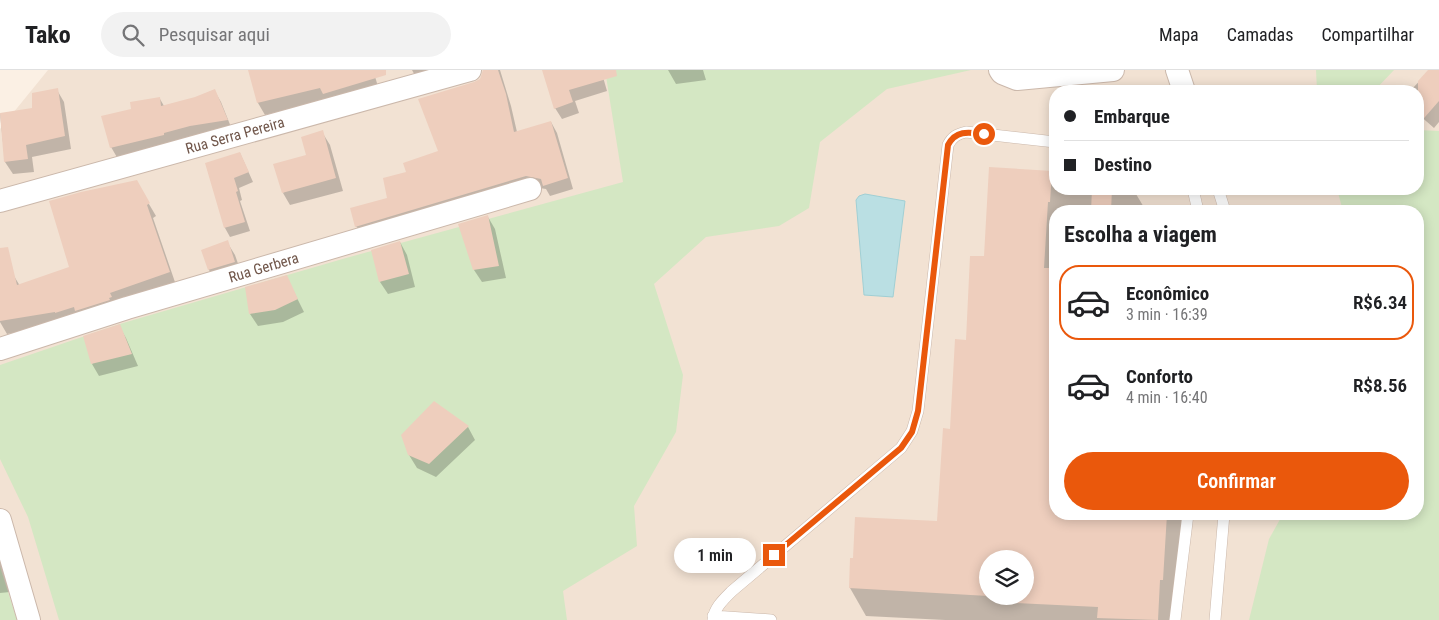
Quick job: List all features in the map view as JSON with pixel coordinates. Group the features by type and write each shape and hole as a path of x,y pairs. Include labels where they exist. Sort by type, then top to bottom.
{"street":[{"name":"Rua Serra Pereira","path":"0,201 470,70"},
{"path":"1000,70 1002,73 1017,79 1113,70"},
{"path":"1177,70 1182,85"},
{"name":"Rua Gerbera","path":"0,349 127,308 530,189"},
{"path":"0,520 29,620"}],"lane":[{"path":"772,620 713,618 720,603 732,590 901,448 912,432 918,411 948,145 951,139 966,132 1049,141"},
{"path":"1175,620 1187,520"},
{"path":"1215,620 1223,520"}],"shaded area":[{"path":"48,70 1439,70 1439,620 0,620 0,129"}],"green space":[{"path":"605,70 971,70 887,89 820,142 809,208 779,226 706,237 654,284 683,375 676,432 634,506 637,546 563,591 567,620 59,620 28,517 0,459 0,365 123,323 346,258 623,182"},
{"path":"1316,70 1394,70 1380,85 1317,85"},
{"path":"1424,130 1439,131 1439,620 1249,620 1269,539 1280,520 1424,520 1424,205 1341,205 1339,195 1424,195"},
{"path":"0,567 17,620 0,620"}],"water":[{"path":"865,194 905,201 893,297 864,295 856,200 859,196"}],"building":[{"path":"248,70 386,70 386,75 323,94 320,88 257,103"},
{"path":"483,70 498,70 506,94 514,132 551,121 568,178 543,186 541,179 526,176 355,227 350,208 387,198 383,178 406,172 403,163 438,151 418,99 474,82 480,79"},
{"path":"542,70 616,70 617,76 569,90 573,102 554,109"},
{"path":"1428,70 1439,70 1439,101 1424,118 1424,85 1418,85 1418,81"},
{"path":"58,88 65,136 26,145 28,159 4,162 0,113 32,108 32,93"},
{"path":"215,89 228,120 190,126 164,133 164,135 110,148 101,116 131,109 130,102 160,97 161,106 195,97"},
{"path":"323,130 336,178 282,193 273,164 306,155 301,137"},
{"path":"240,152 249,172 234,178 245,222 224,228 205,163"},
{"path":"989,167 1049,171 1050,195 1050,202 1048,202 1044,268 1049,268 1049,520 1167,520 1163,580 1160,580 1158,620 1097,618 1098,607 1034,604 1034,550 979,550 979,595 849,588 850,558 853,558 855,517 937,521 943,428 950,429 955,339 966,340 970,256 984,256"},
{"path":"137,180 150,203 147,205 170,272 110,293 112,297 109,298 110,300 75,311 74,307 55,313 0,321 0,248 8,247 17,285 69,267 49,201"},
{"path":"1092,195 1112,195 1111,205 1091,205"},
{"path":"488,215 499,266 473,270 458,224"},
{"path":"228,240 235,262 208,270 201,250"},
{"path":"400,241 409,274 379,282 371,250"},
{"path":"287,275 298,299 275,310 249,314 245,287"},
{"path":"120,324 132,354 91,364 83,336"},
{"path":"434,401 469,426 429,464 408,455 401,435"}],"route":[{"path":"774,555 901,448 912,432 918,411 948,145 951,139 958,134 966,132 984,134"}]}
